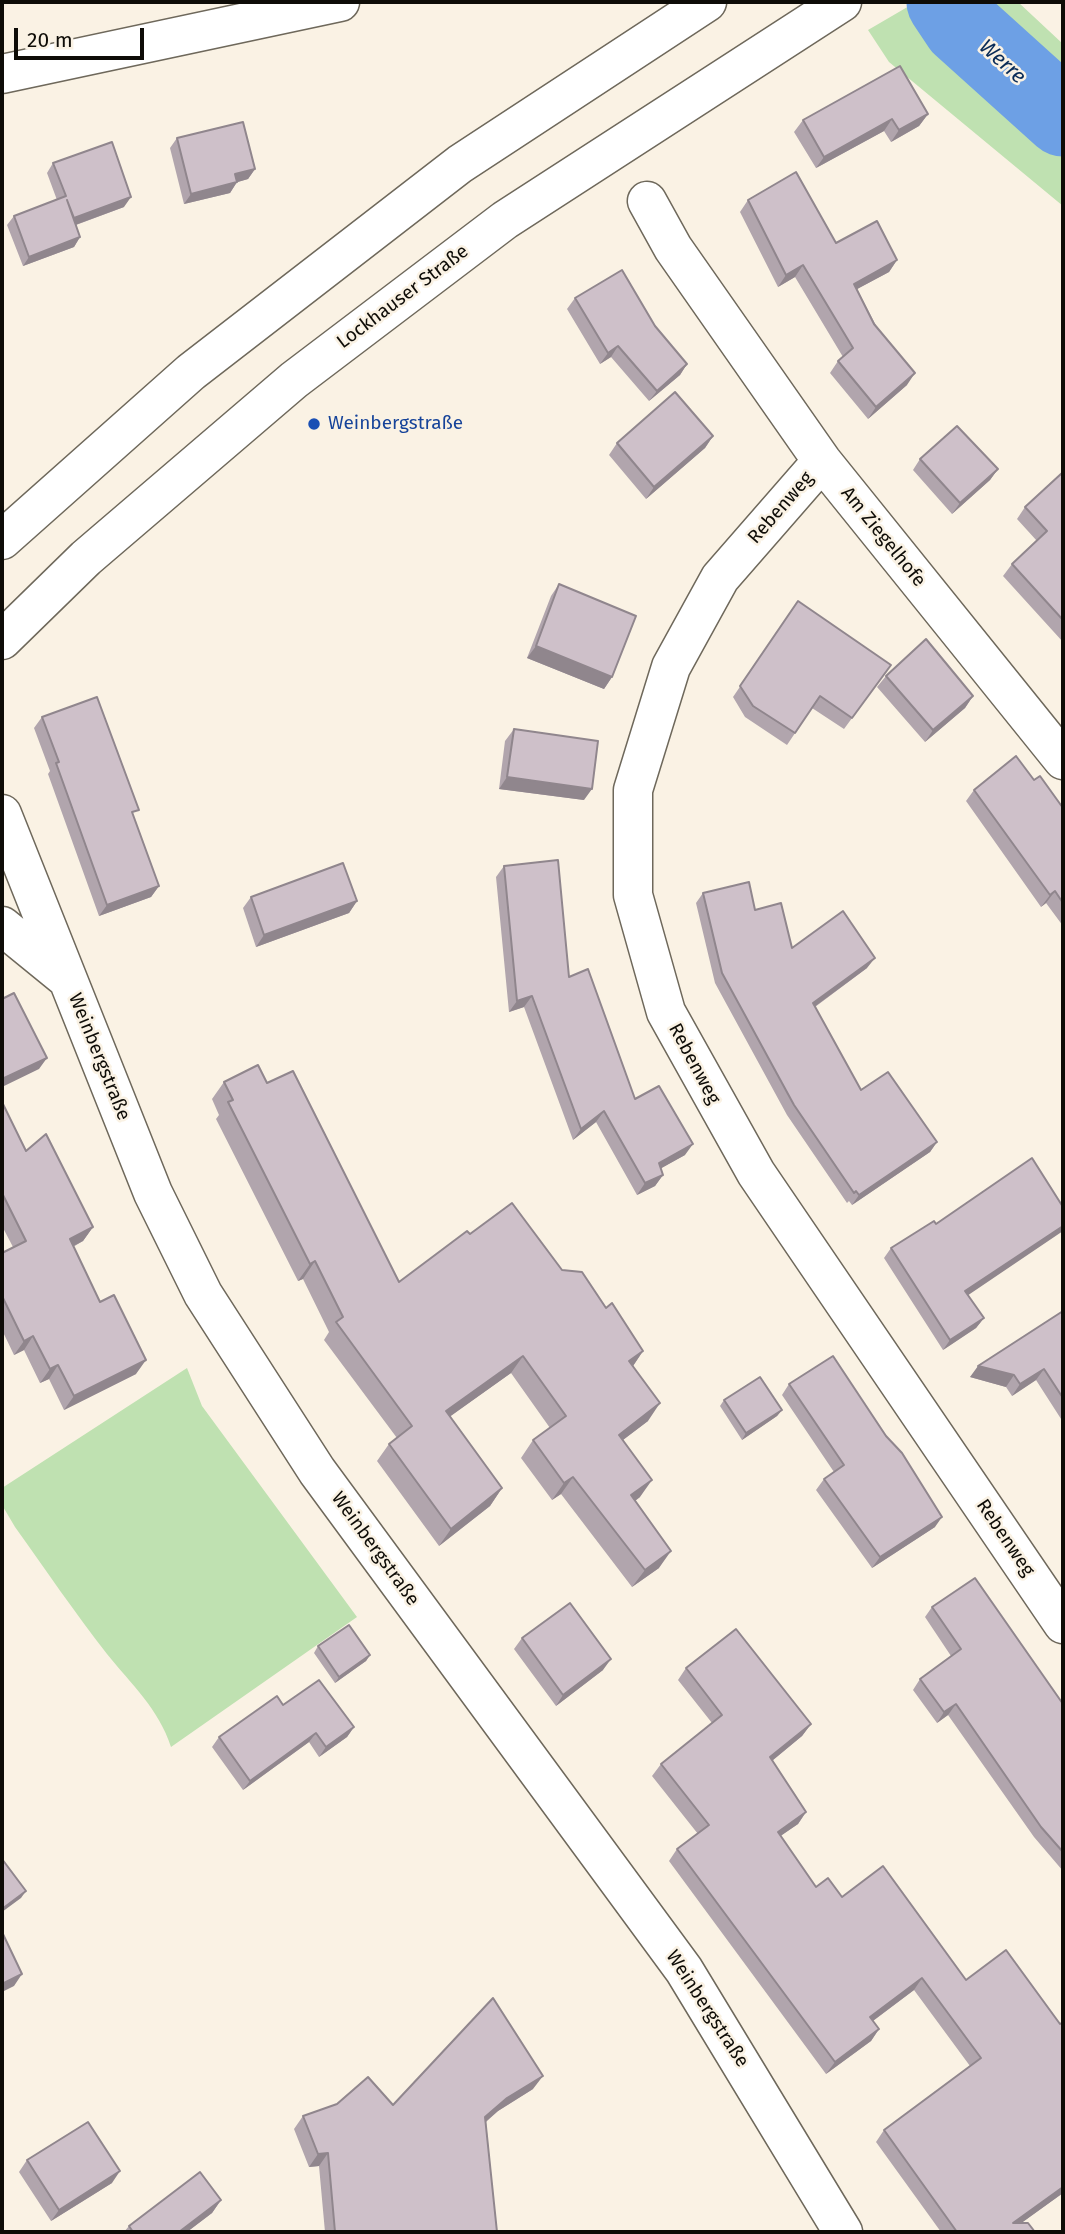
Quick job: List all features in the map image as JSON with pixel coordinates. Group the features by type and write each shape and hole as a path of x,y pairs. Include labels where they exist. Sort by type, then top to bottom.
{"street":[{"path":"2,74 340,2"},
{"path":"2,540 191,372 460,164 707,2"},
{"name":"Lockhauser Straße","path":"2,640 86,558 294,380 505,220 804,24 842,2"},
{"name":"Am Ziegelhofe","path":"647,201 673,248 821,461 1063,760"},
{"name":"Rebenweg","path":"821,461 720,578 671,667 633,790 633,895 666,1012 724,1119 779,1207 1063,1624"},
{"name":"Weinbergstraße","path":"2,814 153,1193 203,1294 317,1471 684,1970 843,2232"},
{"path":"2,926 68,979"}],"green space":[{"path":"916,2 1018,2 1063,44 1063,206 889,62 868,30"},
{"path":"187,1368 202,1406 357,1617 171,1747 152,1709 107,1654 15,1527 2,1505 2,1488"}],"building":[{"path":"900,66 928,114 899,130 892,119 824,157 803,120"},
{"path":"243,122 255,169 235,174 237,182 191,194 177,138"},
{"path":"112,142 131,197 74,218 67,200 80,237 29,257 14,216 66,196 53,163"},
{"path":"796,172 836,243 877,221 897,260 854,284 874,324 915,373 876,407 838,361 853,348 803,265 786,275 748,200"},
{"path":"622,270 655,326 687,364 657,391 618,346 608,353 575,298"},
{"path":"675,392 713,436 654,487 617,443"},
{"path":"957,426 998,469 960,503 920,459"},
{"path":"1062,473 1063,620 1012,564 1047,531 1025,507"},
{"path":"559,584 636,616 612,677 536,646"},
{"path":"798,601 891,665 852,718 820,696 795,733 753,706 740,686"},
{"path":"926,639 973,696 933,730 886,676"},
{"path":"97,697 139,810 132,812 159,886 107,905 42,717"},
{"path":"514,729 598,741 592,789 507,777"},
{"path":"1016,756 1034,780 1040,776 1063,808 1063,903 1055,891 1050,895 974,790"},
{"path":"558,860 569,977 588,969 635,1099 659,1086 693,1144 659,1163 663,1175 645,1183 604,1111 581,1129 532,996 517,1001 504,866"},
{"path":"343,863 357,901 264,935 251,897"},
{"path":"749,882 755,910 781,903 792,948 843,911 875,958 813,1003 861,1090 888,1072 937,1142 859,1195 856,1191 854,1193 794,1105 722,973 703,893"},
{"path":"14,993 47,1058 2,1079 2,999"},
{"path":"258,1065 267,1083 293,1071 399,1282 467,1231 470,1234 512,1203 562,1270 582,1272 606,1308 612,1303 643,1351 629,1361 660,1403 619,1435 652,1480 631,1495 671,1551 645,1570 573,1477 564,1483 533,1440 566,1416 523,1356 446,1411 502,1488 451,1529 389,1444 412,1426 336,1322 343,1317 315,1261 310,1264 228,1102 233,1100 224,1082"},
{"path":"2,1102 26,1151 46,1134 93,1227 70,1239 100,1302 114,1295 146,1360 74,1396 58,1365 50,1369 33,1336 24,1341 2,1296 2,1253 26,1241 2,1193"},
{"path":"1032,1158 1063,1207 1063,1226 965,1291 984,1318 950,1340 891,1248 934,1221 936,1224"},
{"path":"1063,1311 1063,1398 1044,1369 1020,1384 1014,1375 978,1366"},
{"path":"833,1356 886,1436 902,1453 942,1517 880,1557 824,1479 844,1465 789,1384"},
{"path":"760,1377 782,1410 746,1433 724,1400"},
{"path":"975,1578 1063,1704 1063,1852 1041,1827 956,1704 944,1712 920,1679 961,1649 932,1607"},
{"path":"570,1603 611,1659 563,1695 522,1638"},
{"path":"349,1625 370,1655 339,1677 318,1646"},
{"path":"736,1629 811,1724 770,1757 806,1812 778,1832 816,1887 828,1878 842,1897 883,1866 966,1980 1006,1950 1060,2024 1063,2022 1063,2187 1013,2223 1028,2223 1035,2232 957,2232 884,2130 981,2058 922,1978 870,2017 879,2029 835,2062 677,1849 709,1825 661,1764 722,1715 686,1668"},
{"path":"319,1680 354,1727 326,1747 316,1733 250,1781 219,1737 277,1696 283,1705"},
{"path":"2,1859 26,1891 2,1909"},
{"path":"2,1932 22,1974 2,1984"},
{"path":"493,1998 543,2076 507,2098 485,2117 497,2232 335,2232 328,2153 318,2154 303,2116 337,2104 368,2077 393,2105"},
{"path":"88,2122 120,2171 59,2210 27,2160"},
{"path":"200,2172 221,2200 179,2232 133,2232 129,2226"}],"waterway":[{"name":"Werre","path":"946,2 962,26 1063,117"}],"place":[{"name":"Weinbergstraße","path":"314,424"}]}
